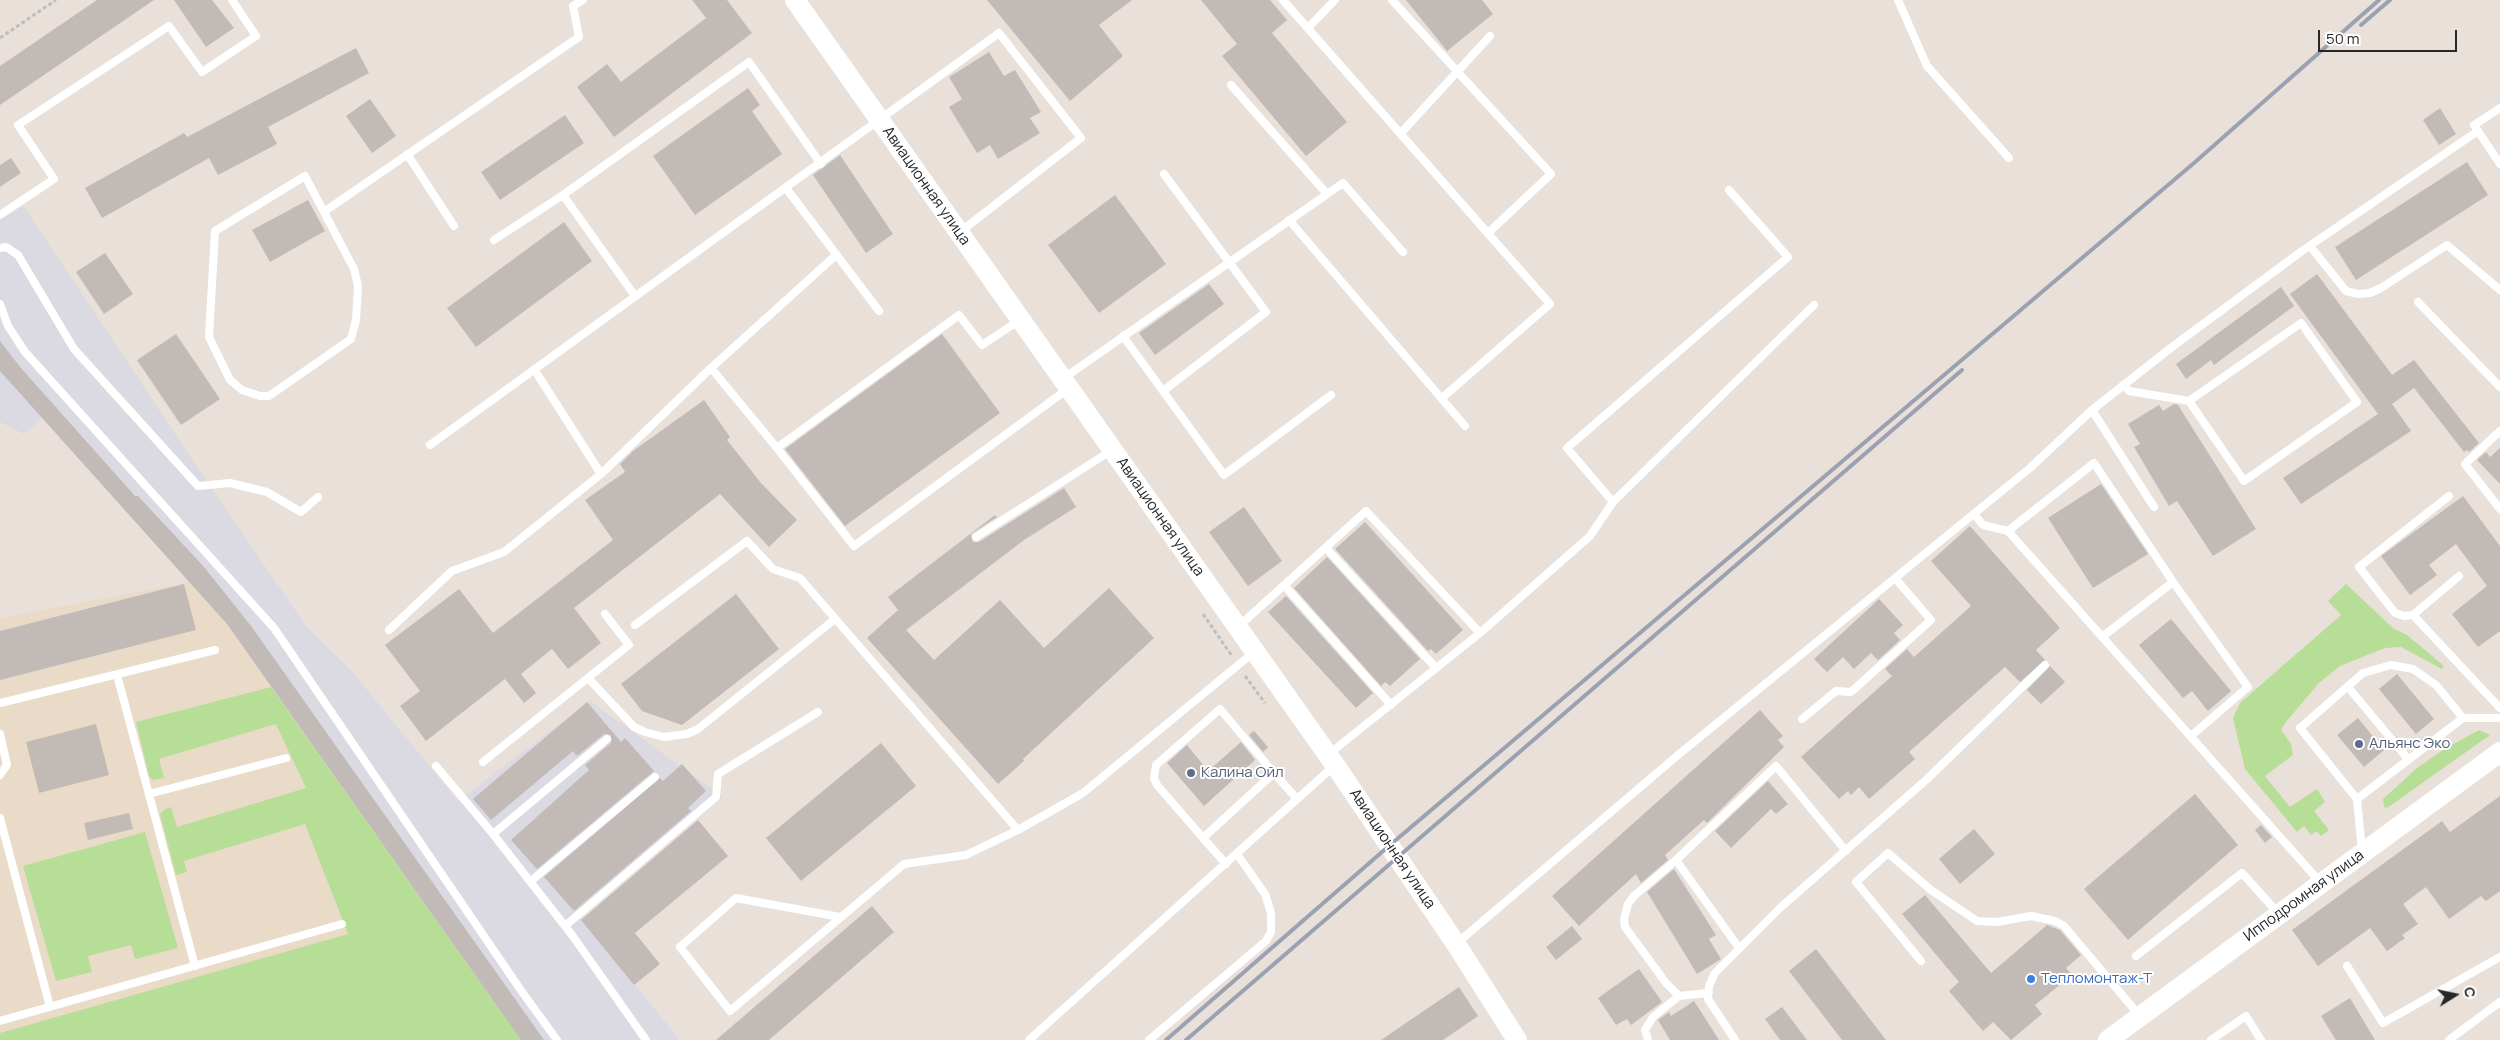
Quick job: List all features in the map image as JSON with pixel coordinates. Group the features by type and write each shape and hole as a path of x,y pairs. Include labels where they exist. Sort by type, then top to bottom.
{"main road":[{"name":"Авиационная улица","path":"795,0 1238,627 1456,944 1517,1040"},
{"name":"Ипподромная улица","path":"2108,1040 2500,752"}],"lane":[{"path":"0,215 54,179 18,125 169,26 202,72 256,36 232,0"},
{"path":"325,211 579,37 573,6 582,0"},
{"path":"1283,0 1550,304 1442,398"},
{"path":"1308,28 1335,0"},
{"path":"1392,0 1456,73 1551,174 1488,233"},
{"path":"1898,0 1927,66 2009,158"},
{"path":"430,445 999,34 1081,138 959,233"},
{"path":"1400,133 1490,36"},
{"path":"494,240 563,194 749,62 821,164"},
{"path":"1230,85 1327,194"},
{"path":"2500,108 2474,125 2500,164"},
{"path":"1456,944 1678,755 2030,468 2092,410 2123,385 2310,246 2478,131"},
{"path":"407,154 454,226"},
{"path":"1163,391 1266,312 1164,174"},
{"path":"305,176 325,211 354,269 358,286 358,304 351,339 270,396 253,394 242,390 230,380 209,337 214,231 305,176"},
{"path":"711,368 854,546 1066,383 1123,336 1343,183 1403,252"},
{"path":"786,188 835,256 879,311"},
{"path":"1613,502 1568,448 1788,257 1729,190"},
{"path":"563,194 635,296"},
{"path":"1289,220 1465,426"},
{"path":"2310,246 2346,291 2358,294 2370,293 2381,288 2447,245 2500,290"},
{"path":"0,248 6,247 18,255 74,349 198,486 230,483 267,492 301,512 318,497"},
{"path":"389,630 452,571 504,552 601,474 711,368 835,256"},
{"path":"2418,302 2500,387"},
{"path":"0,304 12,334 25,352 274,628 520,989 557,1040"},
{"path":"1029,1040 1297,799 1331,761 1391,704 1480,633 1590,536 1613,502 1814,304"},
{"path":"777,448 959,315 982,344 1020,320"},
{"path":"2123,385 2129,391 2189,401 2301,322 2357,402 2244,481 2189,401"},
{"path":"1123,336 1224,475 1332,395"},
{"path":"534,369 601,474"},
{"path":"2092,410 2154,507"},
{"path":"2500,431 2465,464 2500,508"},
{"path":"976,537 1112,450"},
{"path":"2008,531 2094,463 2173,582 2248,687 2191,736"},
{"path":"2448,496 2359,567 2395,613 2404,616 2413,614 2459,576"},
{"path":"1238,627 1366,511 1480,633"},
{"path":"1974,514 1983,525 2008,531 2321,883"},
{"path":"635,625 747,540 773,569 800,578 1018,830"},
{"path":"1326,548 1436,668"},
{"path":"1802,719 1836,691 1852,692 1931,620 1895,578"},
{"path":"2102,637 2173,582"},
{"path":"1284,586 1391,704"},
{"path":"483,762 590,679 629,645 604,614"},
{"path":"2413,614 2500,708"},
{"path":"590,679 634,727 664,737 687,734 698,729 835,619"},
{"path":"0,703 215,650"},
{"path":"840,916 736,898 680,947 730,1011 840,916 904,864 966,855 1018,830 1083,793 1254,652"},
{"path":"1735,1040 1710,1004 1708,993 1711,979 1715,973 1739,948 1926,780 2045,665"},
{"path":"2362,853 2357,800 2300,728 2348,686 2372,668 2391,665 2413,669 2436,685 2463,718"},
{"path":"117,675 195,966"},
{"path":"2348,686 2408,759"},
{"path":"1226,864 1157,785 1154,778 1156,765 1220,709 1297,799"},
{"path":"565,926 716,796 718,774 818,712"},
{"path":"2357,800 2463,718 2500,718"},
{"path":"0,734 8,765 0,775"},
{"path":"493,834 608,739"},
{"path":"149,794 286,758"},
{"path":"436,766 531,881 646,1040"},
{"path":"1678,996 1629,934 1624,919 1628,904 1634,896 1676,860 1776,766 1846,851"},
{"path":"1202,838 1274,773"},
{"path":"531,881 655,777"},
{"path":"0,818 50,1007"},
{"path":"1921,961 1856,882 1888,853 1931,890 1977,921 1997,922 2031,916 2055,921 2064,926 2140,1016"},
{"path":"1150,1040 1266,942 1271,932 1271,912 1265,894 1237,854"},
{"path":"1676,860 1739,948"},
{"path":"2136,956 2242,874 2279,914"},
{"path":"0,1021 342,924"},
{"path":"2347,966 2383,1022 2500,957"},
{"path":"1648,1040 1646,1030 1653,1017 1678,996 1708,993"},
{"path":"2449,1040 2500,1002"},
{"path":"2211,1040 2246,1016 2262,1040"}],"path":[{"path":"0,38 56,0"}],"shaded area":[{"path":"24,207 193,461 306,626 350,669 458,801 590,701 723,797 580,918 680,1040 521,1040 227,624 42,418 24,434 0,422 0,210"},
{"path":"191,582 227,624 521,1040 0,1040 0,618"}],"green space":[{"path":"2346,584 2394,629 2407,635 2444,666 2442,669 2401,647 2385,648 2340,666 2318,684 2286,722 2281,730 2291,744 2293,755 2265,776 2290,807 2317,789 2325,802 2314,811 2329,830 2321,836 2317,831 2311,835 2304,826 2297,832 2245,769 2233,718 2240,703 2341,615 2328,601"},
{"path":"271,687 521,1040 0,1040 0,1033 348,934 305,824 184,861 187,872 176,875 160,814 165,809 171,807 177,827 306,788 276,724 159,759 164,778 153,780 149,776 136,722"},
{"path":"2479,730 2490,735 2387,808 2384,807 2383,799 2417,768 2446,748"},
{"path":"145,832 178,948 135,959 131,945 88,956 92,972 56,981 23,866"}],"building":[{"path":"97,0 154,0 0,105 0,66"},
{"path":"174,0 212,0 234,28 206,47"},
{"path":"692,0 727,0 752,33 614,137 577,87 607,64 621,82 706,18"},
{"path":"987,0 1132,0 1099,25 1123,56 1070,101"},
{"path":"1201,0 1270,0 1287,20 1272,33 1347,122 1306,156 1222,56 1237,44"},
{"path":"1406,0 1482,0 1493,14 1447,51"},
{"path":"356,48 369,73 268,127 277,144 218,175 209,158 102,218 85,188 184,133 187,137"},
{"path":"989,52 1004,76 1015,70 1041,112 1030,118 1040,133 998,159 990,145 977,153 949,107 962,99 949,77"},
{"path":"748,88 760,105 752,111 782,154 695,215 653,156"},
{"path":"370,99 396,136 372,153 346,116"},
{"path":"2440,108 2456,134 2439,145 2423,120"},
{"path":"565,115 584,143 500,200 481,172"},
{"path":"840,155 893,234 866,253 813,175"},
{"path":"11,158 21,173 0,187 0,165"},
{"path":"2467,162 2488,195 2356,280 2335,247"},
{"path":"1115,195 1166,264 1099,313 1048,245"},
{"path":"308,200 325,231 270,262 252,230"},
{"path":"564,222 592,261 476,347 447,308"},
{"path":"105,253 133,294 104,314 76,272"},
{"path":"2317,274 2392,375 2414,360 2479,443 2469,452 2467,450 2464,452 2414,388 2392,404 2411,431 2301,504 2283,478 2378,414 2290,294"},
{"path":"1209,284 1224,304 1155,355 1139,333"},
{"path":"2281,287 2294,306 2214,365 2211,360 2186,379 2176,364"},
{"path":"176,334 220,399 181,425 137,360"},
{"path":"942,334 1000,413 845,526 785,449"},
{"path":"0,341 20,367 135,496 138,496 204,567 251,626 544,1040 521,1040 227,624 0,371"},
{"path":"704,400 730,437 727,440 761,483 797,520 769,547 720,494 574,608 601,643 568,669 552,649 521,674 536,693 524,703 505,679 426,741 400,706 420,691 385,645 459,589 493,633 613,540 585,500 625,472 620,464 633,451"},
{"path":"2174,404 2178,405 2256,529 2213,556 2177,501 2169,506 2134,447 2140,444 2128,424 2159,405 2163,411"},
{"path":"2500,448 2500,484 2477,460 2486,452 2490,457"},
{"path":"2101,484 2148,554 2093,588 2048,518"},
{"path":"1064,488 1076,507 1024,540 906,630 934,660 1000,600 1044,648 1109,588 1154,638 998,784 867,638 898,610 888,597 995,515 997,517 971,534 973,542 979,542"},
{"path":"2463,496 2500,546 2500,631 2478,647 2452,614 2487,586 2456,544 2429,565 2437,575 2410,595 2381,556"},
{"path":"1244,507 1282,561 1248,586 1209,532"},
{"path":"1365,522 1463,630 1436,654 1431,649 1428,651 1335,549"},
{"path":"1970,526 2060,628 2036,650 2045,660 2020,682 2005,667 1909,752 1915,759 1869,799 1859,787 1851,795 1848,791 1839,799 1801,757 1892,676 1885,669 1907,649 1914,657 1971,606 1931,561"},
{"path":"1327,557 1420,659 1390,686 1385,682 1381,686 1294,588"},
{"path":"184,584 196,630 0,680 0,631"},
{"path":"736,594 779,649 682,725 642,711 621,684"},
{"path":"1286,596 1373,693 1356,708 1268,612"},
{"path":"1879,599 1903,625 1894,633 1900,640 1878,660 1871,653 1854,669 1843,657 1827,672 1814,659"},
{"path":"2171,619 2231,691 2208,711 2192,691 2183,698 2139,645"},
{"path":"2050,666 2065,682 2041,704 2027,690"},
{"path":"2397,674 2434,719 2416,734 2379,689"},
{"path":"587,702 621,742 625,738 654,771 537,869 511,840 589,770 585,765 611,743 611,735 604,734 577,756 573,751 491,820 473,799"},
{"path":"1760,710 1783,736 1778,740 1784,747 1707,823 1704,820 1665,855 1668,860 1641,883 1636,874 1579,926 1552,896"},
{"path":"2358,718 2384,750 2364,767 2337,735"},
{"path":"96,724 109,775 39,793 26,742"},
{"path":"1254,731 1268,747 1263,752 1249,735"},
{"path":"1241,742 1255,760 1204,806 1167,763 1187,745 1208,771"},
{"path":"881,743 916,786 801,881 766,838"},
{"path":"682,764 706,791 688,808 691,811 574,911 544,877 660,778 663,781"},
{"path":"1768,781 1788,804 1776,814 1771,809 1731,848 1715,831"},
{"path":"2195,794 2238,845 2128,940 2084,889"},
{"path":"2500,796 2500,891 2486,901 2481,896 2449,919 2426,887 2403,904 2418,924 2402,935 2405,938 2387,951 2370,928 2318,966 2292,930 2442,821 2450,832"},
{"path":"129,813 133,829 88,840 84,823"},
{"path":"698,820 728,856 635,933 660,964 634,985 581,920"},
{"path":"2261,825 2272,837 2265,843 2255,830"},
{"path":"1974,829 1995,854 1960,884 1939,859"},
{"path":"1674,869 1716,935 1709,939 1721,959 1697,974 1647,892"},
{"path":"1925,895 1991,973 2047,925 2060,930 2081,955 2066,968 2072,975 2035,1005 2042,1014 2011,1040 1993,1022 1983,1031 1949,991 1959,982 1902,914"},
{"path":"872,906 894,932 769,1040 716,1040"},
{"path":"1572,926 1582,939 1556,960 1546,947"},
{"path":"1816,949 1886,1040 1842,1040 1789,971"},
{"path":"1639,969 1662,1002 1631,1025 1627,1019 1616,1025 1598,998"},
{"path":"1459,987 1478,1016 1443,1040 1381,1040"},
{"path":"2350,998 2375,1040 2336,1040 2321,1016"},
{"path":"1694,1001 1719,1040 1670,1040 1658,1020 1669,1012 1671,1016"},
{"path":"1782,1007 1807,1040 1780,1040 1765,1019"}],"railway":[{"path":"1166,1040 1390,845 2194,163 2379,0"},
{"path":"2361,25 2390,0"},
{"path":"1186,1040 1962,370"}],"place":[{"name":"Альянс Эко","path":"2359,744"},
{"name":"Калина Ойл","path":"1191,773"},
{"name":"Тепломонтаж-Т","path":"2031,979"}]}
